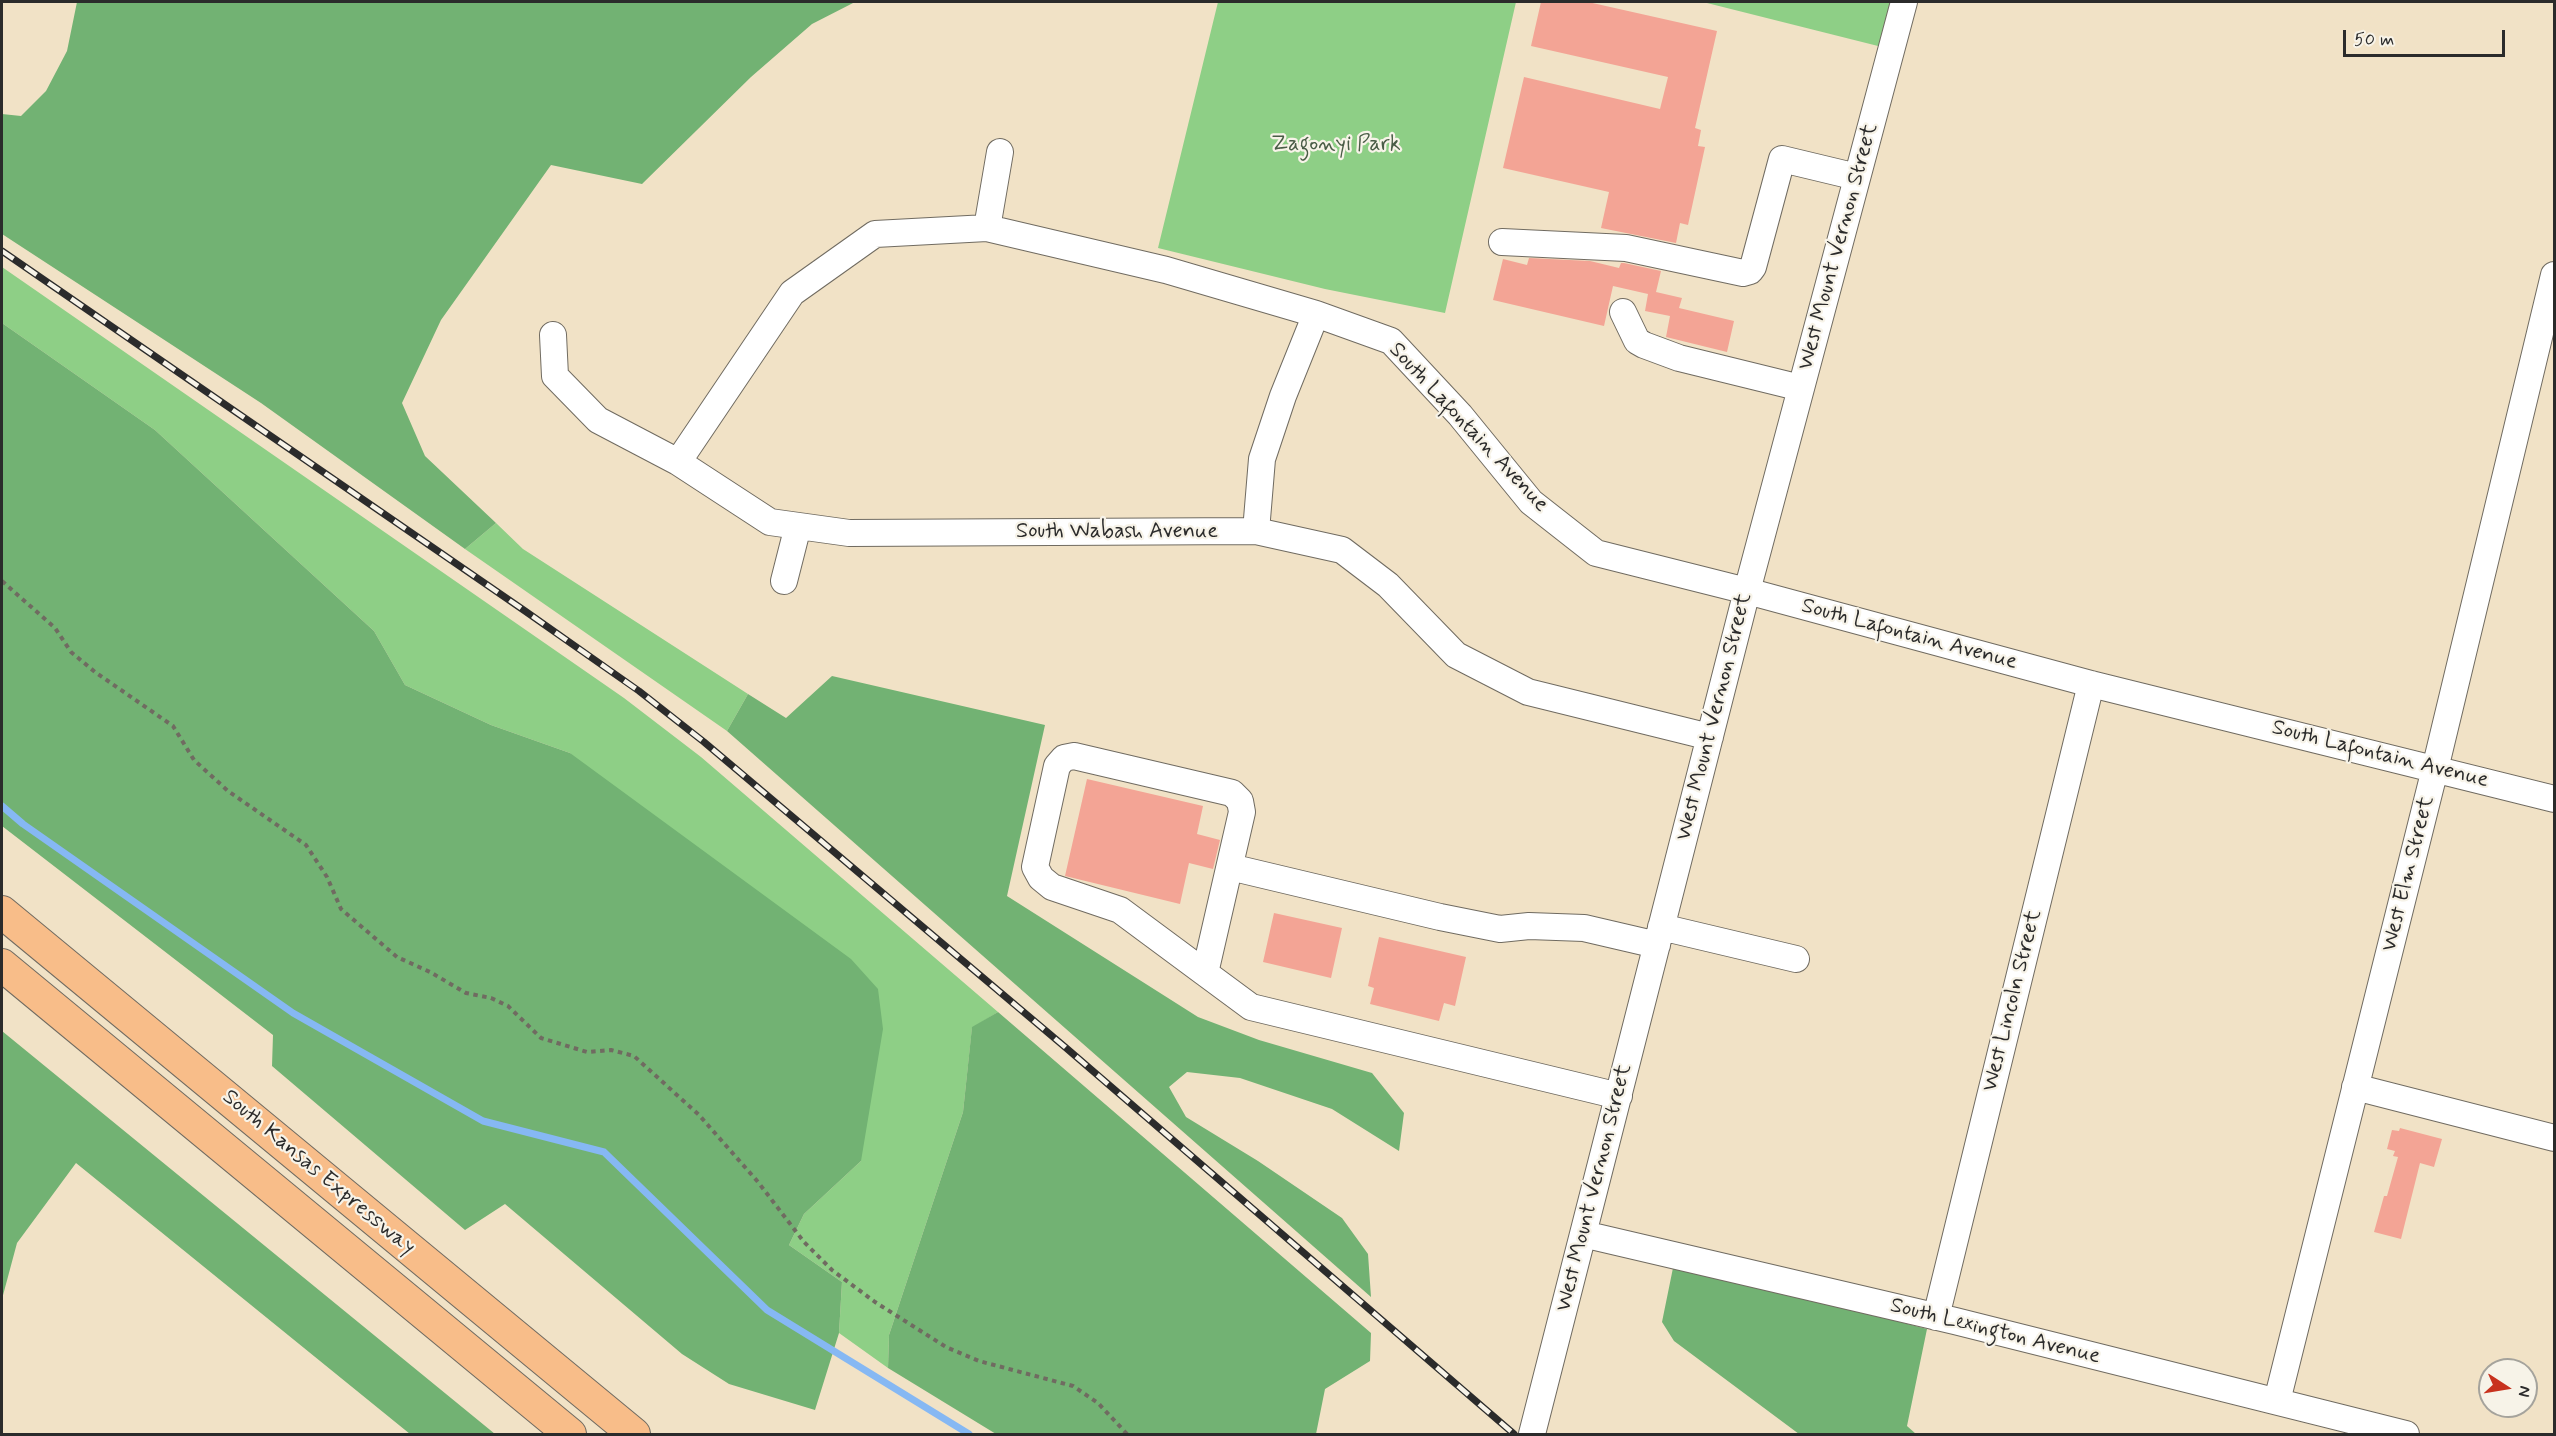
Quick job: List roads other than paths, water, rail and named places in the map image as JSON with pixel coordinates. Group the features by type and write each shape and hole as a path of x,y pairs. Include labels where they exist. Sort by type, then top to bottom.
{"main road":[{"name":"South Kansas Expressway","path":"2,912 634,1434"},
{"name":"South Kansas Expressway","path":"2,965 570,1434"}],"street":[{"name":"West Mount Vernon Street","path":"1532,1434 1710,737 1904,2"},
{"path":"987,228 1000,152"},
{"path":"1502,242 1626,248 1743,273 1750,271 1753,267 1782,159 1857,177"},
{"name":"South Lafontain Avenue","path":"678,462 792,293 874,234 987,228 1166,270 1316,314 1391,341 1460,415 1531,502 1596,553 1748,591 2091,684 2554,799"},
{"name":"West Elm Street","path":"2277,1401 2436,769 2554,275"},
{"path":"1623,312 1637,341 1644,345 1679,358 1801,388"},
{"path":"1256,531 1262,459 1283,396 1316,314"},
{"name":"South Wabash Avenue","path":"553,335 555,376 598,420 678,462 770,522 849,533 1256,531 1342,550 1388,585 1456,655 1528,692 1710,737"},
{"path":"784,581 798,526"},
{"name":"West Lincoln Street","path":"1936,1317 2091,684"},
{"path":"1205,973 1242,812 1239,801 1232,793 1074,756 1064,758 1057,766 1035,867 1041,878 1052,887 1120,910 1205,973 1251,1007 1618,1096"},
{"path":"1230,867 1500,929 1529,926 1584,928 1659,936 1796,959"},
{"path":"2355,1087 2554,1138"},
{"name":"South Lexington Avenue","path":"1583,1234 1936,1317 2406,1434"}],"waterway":[{"path":"2,806 23,824 293,1013 483,1121 604,1152 767,1310 969,1434"}],"railway":[{"path":"2,251 639,691 704,742 1065,1047 1514,1434"}],"park label":[{"name":"Zagonyi Park","path":"1336,145"}]}
